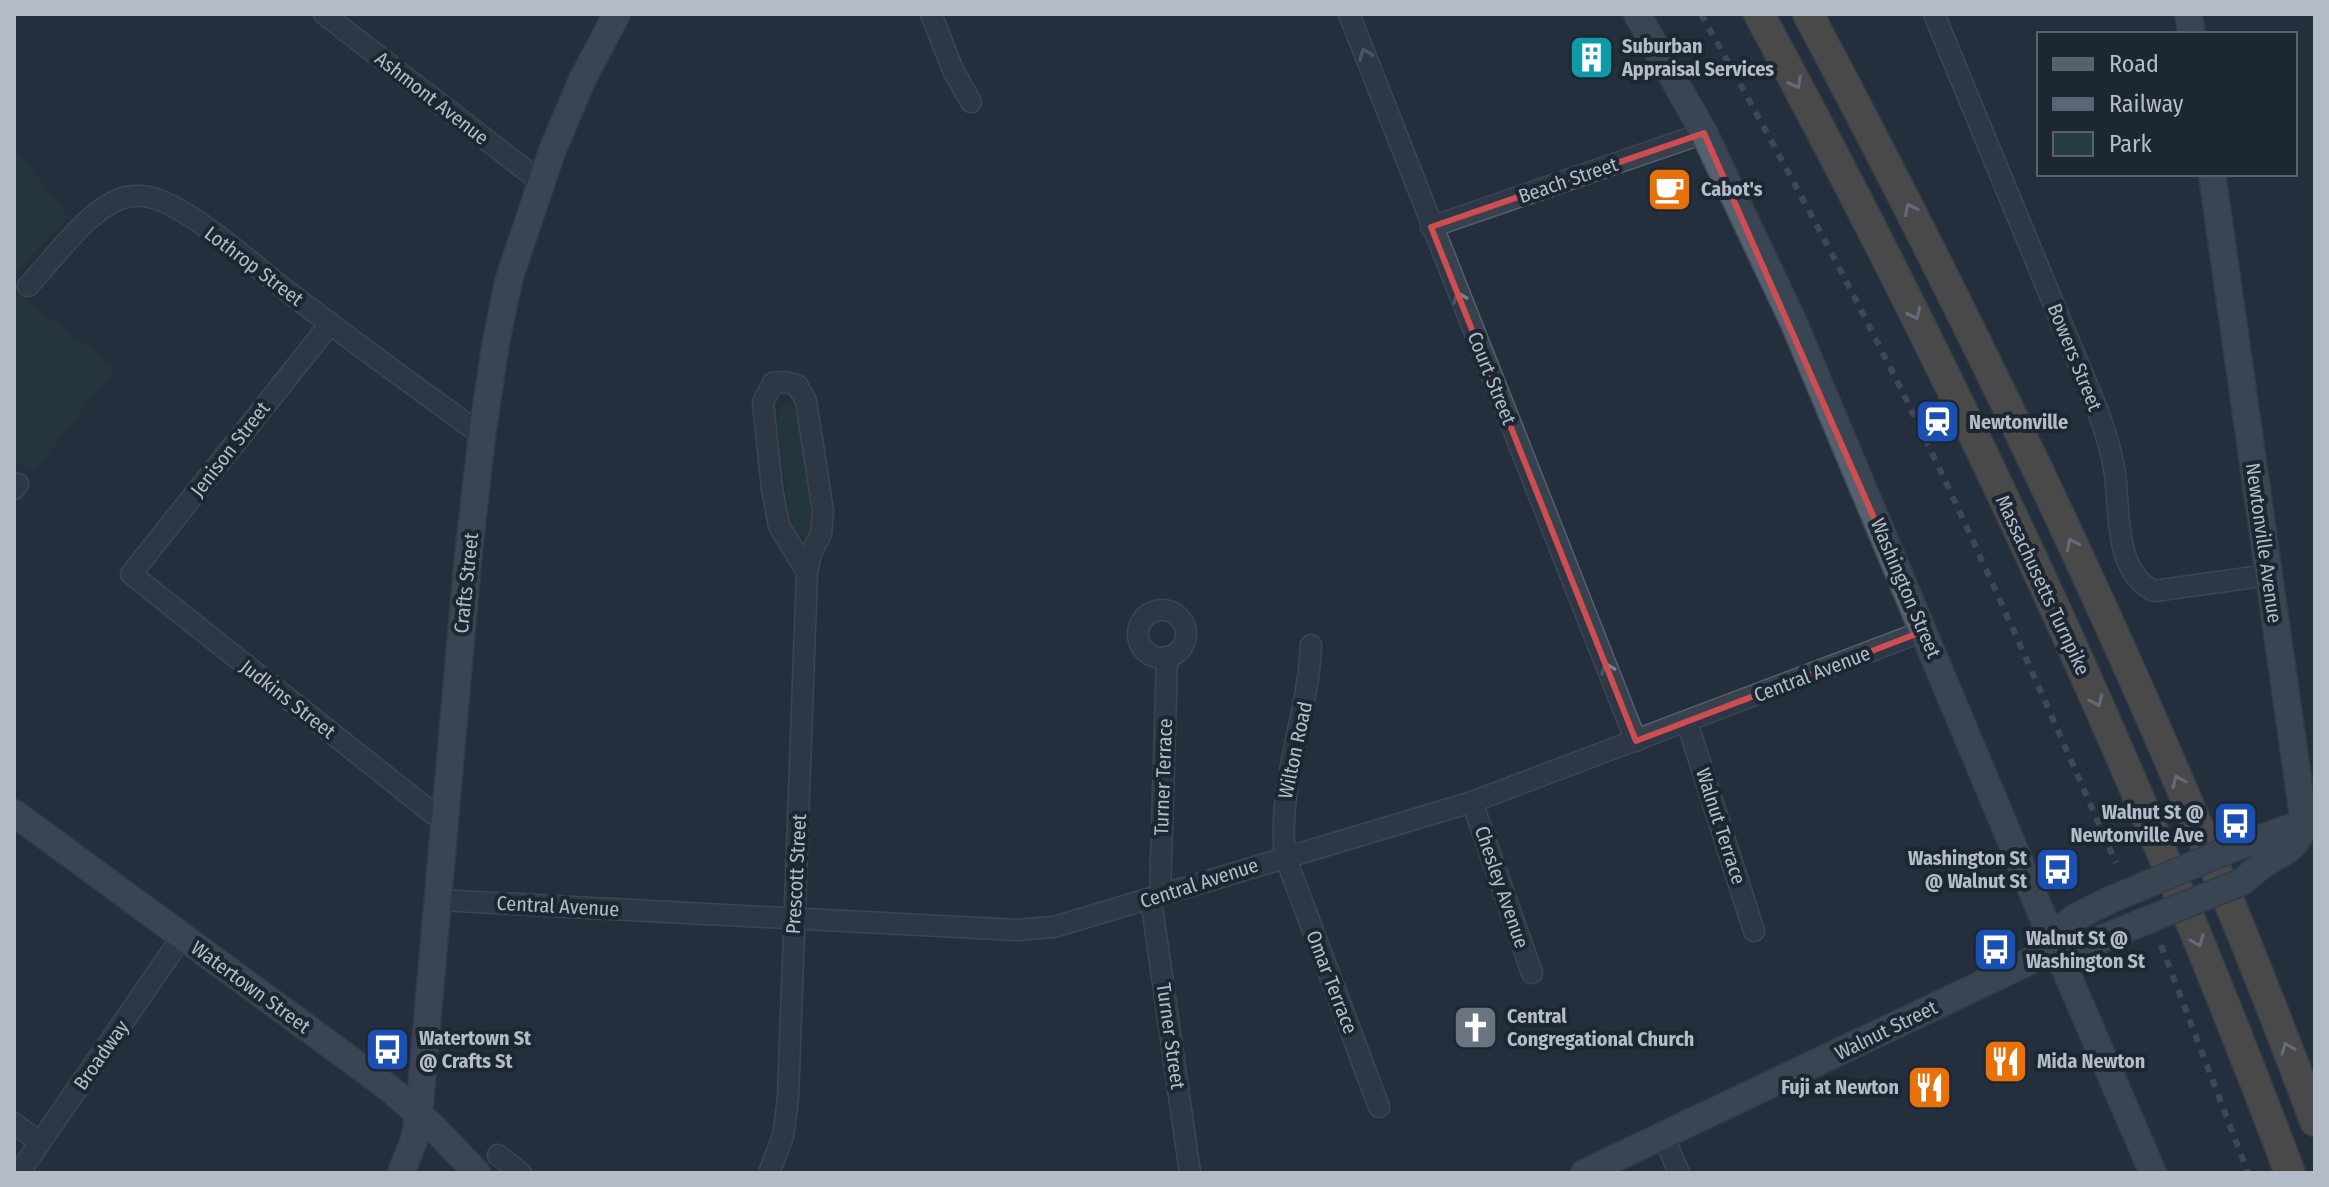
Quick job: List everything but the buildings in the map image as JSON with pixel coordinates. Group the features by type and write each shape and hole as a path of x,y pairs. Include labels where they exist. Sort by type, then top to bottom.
{"highway":[{"name":"Massachusetts Turnpike","path":"1759,14 1898,281 2047,591 2153,833 2290,1173"},
{"path":"1808,14 1949,286 2079,559 2207,851 2315,1121"}],"main road":[{"name":"Crafts Street","path":"401,1173 414,1140 419,1113 482,435 509,279 541,182 582,80 617,14"},
{"name":"Washington Street","path":"1637,14 1704,133 1793,321 2153,1173"},
{"name":"Newtonville Avenue","path":"2212,176 2269,575 2309,821"},
{"name":"Watertown Street","path":"14,813 389,1088 419,1113 477,1173"},
{"name":"Walnut Street","path":"1584,1173 2024,964 2055,946 2067,924 2074,918 2110,900 2231,849 2309,821"},
{"path":"2242,882 2258,868 2291,850 2309,821"},
{"name":"Walnut Street","path":"2055,946 2082,947 2315,853"}],"street":[{"name":"Ashmont Avenue","path":"324,14 541,182"},
{"name":"Court Street","path":"1349,14 1636,741"},
{"name":"Bowers Street","path":"1934,14 2099,414 2115,472 2124,550 2135,578 2154,591 2269,575"},
{"path":"931,17 953,70 971,102"},
{"name":"Beach Street","path":"1431,227 1704,133"},
{"name":"Lothrop Street","path":"28,286 101,210 127,197 145,196 163,202 206,229 482,435"},
{"name":"Jenison Street","path":"131,574 330,324"},
{"name":"Prescott Street","path":"769,1173 783,1136 788,1108 807,572 811,553 821,534 823,511 806,401 797,385 773,383 763,402 772,488 779,526 807,572"},
{"name":"Judkins Street","path":"131,574 445,823"},
{"name":"Central Avenue","path":"438,900 1017,930 1054,927 1472,802 1924,631"},
{"name":"Wilton Road","path":"1285,856 1283,802 1308,689 1311,645"},
{"name":"Turner Terrace","path":"1156,897 1167,657"},
{"name":"Walnut Terrace","path":"1687,722 1754,931"},
{"name":"Chesley Avenue","path":"1472,802 1532,973"},
{"name":"Omar Terrace","path":"1285,856 1379,1107"},
{"name":"Turner Street","path":"1156,897 1190,1173"},
{"name":"Broadway","path":"19,1173 182,937"},
{"path":"14,1123 40,1143"},
{"path":"1664,1137 1679,1173"},
{"path":"498,1155 521,1173"}],"highlighted area":[{"path":"1704,133 1924,631 1636,741 1431,227"}],"green space":[{"path":"14,147 68,217 14,274"},
{"path":"14,292 116,367 32,474 14,460"},
{"path":"788,404 798,411 813,527 805,538 796,536 791,529 777,416 779,408"}],"railway":[{"path":"1701,14 1814,221 1922,432 2116,863"},
{"path":"2161,945 2248,1173"}],"place":[{"name":"Suburban Appraisal Services","path":"1591,58"},
{"name":"Cabot's","path":"1670,189"},
{"name":"Newtonville","path":"1938,422"},
{"name":"Walnut St @ Newtonville Ave","path":"2235,824"},
{"name":"Washington St @ Walnut St","path":"2058,870"},
{"name":"Walnut St @ Washington St","path":"1995,949"},
{"name":"Central Congregational Church","path":"1476,1027"},
{"name":"Watertown St @ Crafts St","path":"388,1050"},
{"name":"Mida Newton","path":"2006,1061"},
{"name":"Fuji at Newton","path":"1930,1087"}]}
